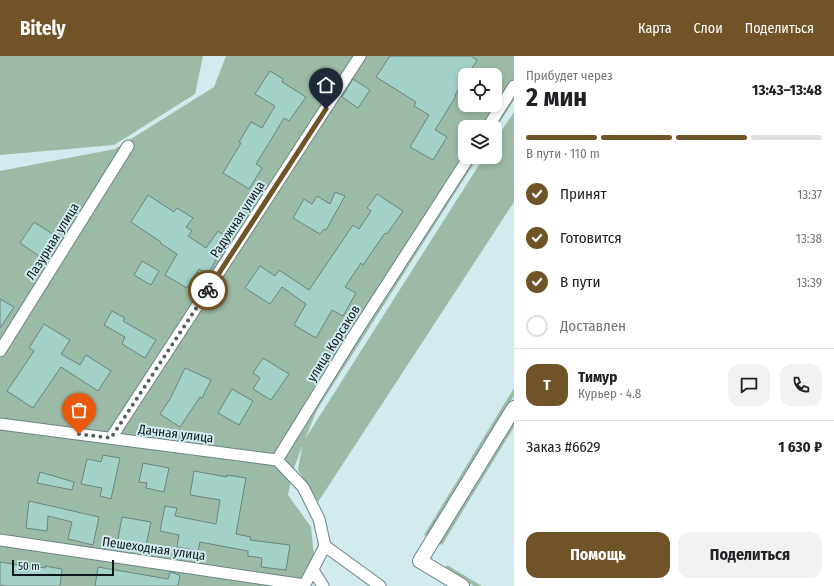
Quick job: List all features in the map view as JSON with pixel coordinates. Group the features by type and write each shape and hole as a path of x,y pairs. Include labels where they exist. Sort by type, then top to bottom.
{"street":[{"name":"Радужная улица","path":"111,438 360,56"},
{"path":"492,120 514,86"},
{"name":"Лазурная улица","path":"0,351 128,146"},
{"name":"улица Корсаков","path":"277,460 353,337 464,164"},
{"path":"462,586 420,561 514,408"},
{"name":"Дачная улица","path":"0,424 277,460"},
{"path":"277,460 303,487 319,519 325,546 304,585"},
{"name":"Пешеходная улица","path":"0,540 304,585"},
{"path":"325,546 380,586"},
{"path":"313,570 323,586"}],"green space":[{"path":"0,56 203,56 195,94 114,145 0,155"},
{"path":"226,56 514,56 514,100 501,120 458,120 458,164 474,164 317,410 305,439 480,164 502,164 502,130 514,112 514,202 318,502 298,470 302,446 293,471 288,495 311,527 316,576 310,586 0,586 0,171 115,149 214,87"},
{"path":"514,388 514,396 428,537 424,535"},
{"path":"514,419 514,427 442,545 438,543"},
{"path":"447,565 482,586 474,586 445,569"}],"building":[{"path":"390,56 471,56 477,60 472,68 458,68 458,90 455,95 456,96 435,130 447,137 433,160 410,147 429,115 414,106 416,102 376,77"},
{"path":"270,71 283,79 282,82 306,97 289,121 284,118 256,164 262,168 249,189 223,173 241,143 239,142 251,122 262,128 275,106 255,94"},
{"path":"315,73 329,81 323,92 309,84"},
{"path":"353,79 370,90 358,108 342,97"},
{"path":"335,192 345,196 326,230 324,229 320,234 293,218 304,199 312,204 317,196 330,204"},
{"path":"377,194 403,211 387,234 385,233 363,265 361,263 345,287 356,293 343,316 332,310 316,338 294,325 306,304 282,287 270,304 245,288 260,266 275,276 279,270 309,290 353,225 359,229 371,211 367,208"},
{"path":"148,195 174,212 177,208 193,218 186,227 192,231 188,236 206,248 218,231 230,240 223,250 222,249 208,274 199,269 187,288 165,275 177,254 131,222"},
{"path":"34,222 54,235 39,256 20,243"},
{"path":"142,261 159,271 151,285 134,275"},
{"path":"0,299 14,307 0,328"},
{"path":"112,311 125,318 123,321 156,340 145,358 122,344 125,337 104,325"},
{"path":"44,324 70,340 61,354 80,365 86,355 111,371 98,391 61,367 33,408 7,391 34,351 29,348"},
{"path":"263,358 289,374 271,400 253,389 260,378 253,373"},
{"path":"185,368 211,380 202,398 200,397 180,427 160,414 170,399"},
{"path":"232,389 253,401 239,425 218,413"},
{"path":"103,455 120,458 111,499 100,496 102,488 81,484 87,459 101,462"},
{"path":"143,463 169,468 164,492 146,488 147,483 139,482"},
{"path":"194,471 227,477 227,475 246,478 236,534 251,537 250,540 290,545 286,570 261,567 262,558 248,556 248,551 200,542 198,551 177,547 179,535 160,531 165,506 177,508 175,516 216,524 220,500 190,495"},
{"path":"40,472 74,482 72,490 37,483"},
{"path":"29,501 99,517 93,545 68,539 72,522 48,516 47,531 26,528"},
{"path":"122,517 151,522 145,550 117,544"},
{"path":"0,562 38,568 45,568 45,566 62,569 60,586 0,585"},
{"path":"98,567 168,579 170,572 180,575 178,586 95,586"}],"way so far":[{"path":"79,434 111,438 208,290"}],"route":[{"path":"208,290 326,109"}]}
